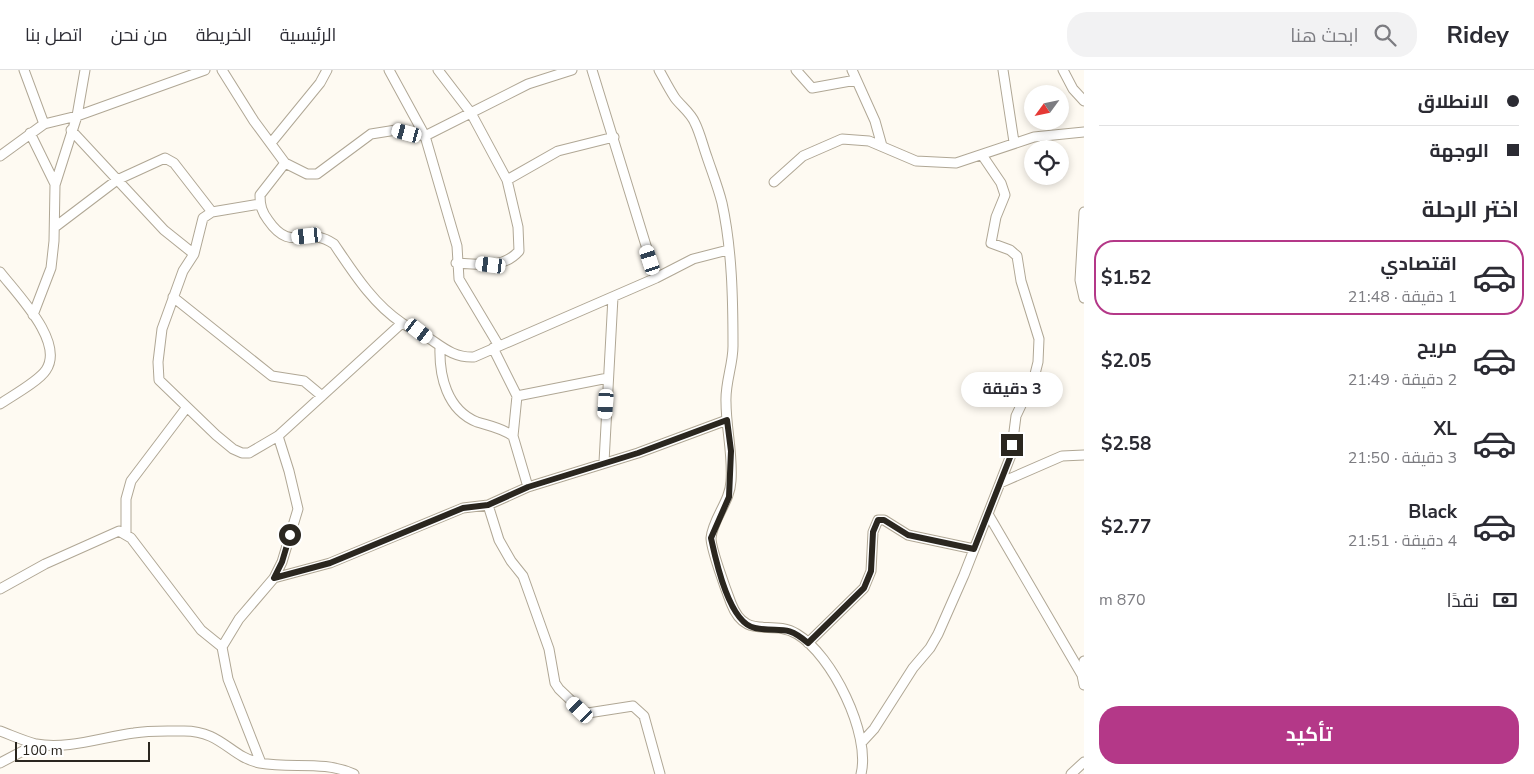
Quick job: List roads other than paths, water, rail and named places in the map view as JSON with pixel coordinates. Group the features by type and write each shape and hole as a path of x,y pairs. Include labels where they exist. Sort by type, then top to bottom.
{"street":[{"path":"24,70 44,124"},
{"path":"0,156 44,124 77,116 205,70"},
{"path":"222,70 254,121 285,163 312,175 317,174 371,134 396,130 425,136 528,84 572,70"},
{"path":"271,143 320,83 327,70"},
{"path":"389,70 425,136 457,246 456,263 459,279 496,347 517,396 514,436 528,487"},
{"path":"438,70 471,113 507,180 518,227 519,251 513,257 499,264 456,263"},
{"path":"592,70 656,278"},
{"path":"659,70 675,98 695,121 722,203 728,250 732,298 733,355 728,376 726,400 731,451 730,489 729,497 711,538 731,603 744,624 754,628 787,629 808,643 825,662 842,687 862,742 861,774"},
{"path":"796,70 812,88 856,80"},
{"path":"852,70 875,121 882,146"},
{"path":"1003,70 1014,142"},
{"path":"1063,70 1073,89 1084,102"},
{"path":"33,315 51,268 55,227 55,185 77,116 83,72"},
{"path":"71,130 164,230 194,254"},
{"path":"774,182 803,156 842,139 869,142 916,161 956,163 1014,142 1034,137 1084,132"},
{"path":"30,133 55,185"},
{"path":"507,180 558,151 614,137"},
{"path":"862,742 874,729 913,668 930,648 974,549 1011,455 1016,416 1034,378 1040,350 1033,315 1021,281 1017,256 1010,250 990,243 996,217 1005,195 1001,183 982,155"},
{"path":"55,227 117,180 165,158 170,159 212,212"},
{"path":"285,163 260,195 260,204 277,233 284,238 318,236 334,244 368,291 402,323 419,331 440,347 461,358 474,357 693,260 728,250"},
{"path":"260,204 212,212 203,218 194,254 183,271 162,329 158,362 159,380 216,435 242,453 248,453 278,436 402,323"},
{"path":"1084,212 1080,280 1084,298"},
{"path":"0,272 33,315 51,346 51,360 46,372 0,404"},
{"path":"173,297 272,376 304,381 322,396"},
{"path":"604,462 613,297"},
{"path":"440,347 440,362 448,394 458,410 476,421 503,429 514,436"},
{"path":"517,396 608,378"},
{"path":"126,533 126,499 131,481 187,407"},
{"path":"274,578 330,563 463,508 488,505 528,487 727,420"},
{"path":"222,647 239,619 274,578 282,562 298,509 290,471 278,436"},
{"path":"1000,483 1062,456 1084,454"},
{"path":"488,505 500,540 523,576 549,649 555,683 580,710 588,713 633,706 638,708 644,716 660,774"},
{"path":"988,514 1083,680"},
{"path":"808,643 864,588 871,571 873,532 878,520 884,520 908,535 974,549"},
{"path":"0,590 45,564 100,538 119,531 126,533 201,630 222,647 228,679 260,763"},
{"path":"1083,680 1084,661"},
{"path":"0,730 36,744 65,745 137,732 187,731 207,734 222,741 247,758 260,763 337,767 354,774"},
{"path":"0,763 36,744"},
{"path":"1071,774 1084,762"}]}
